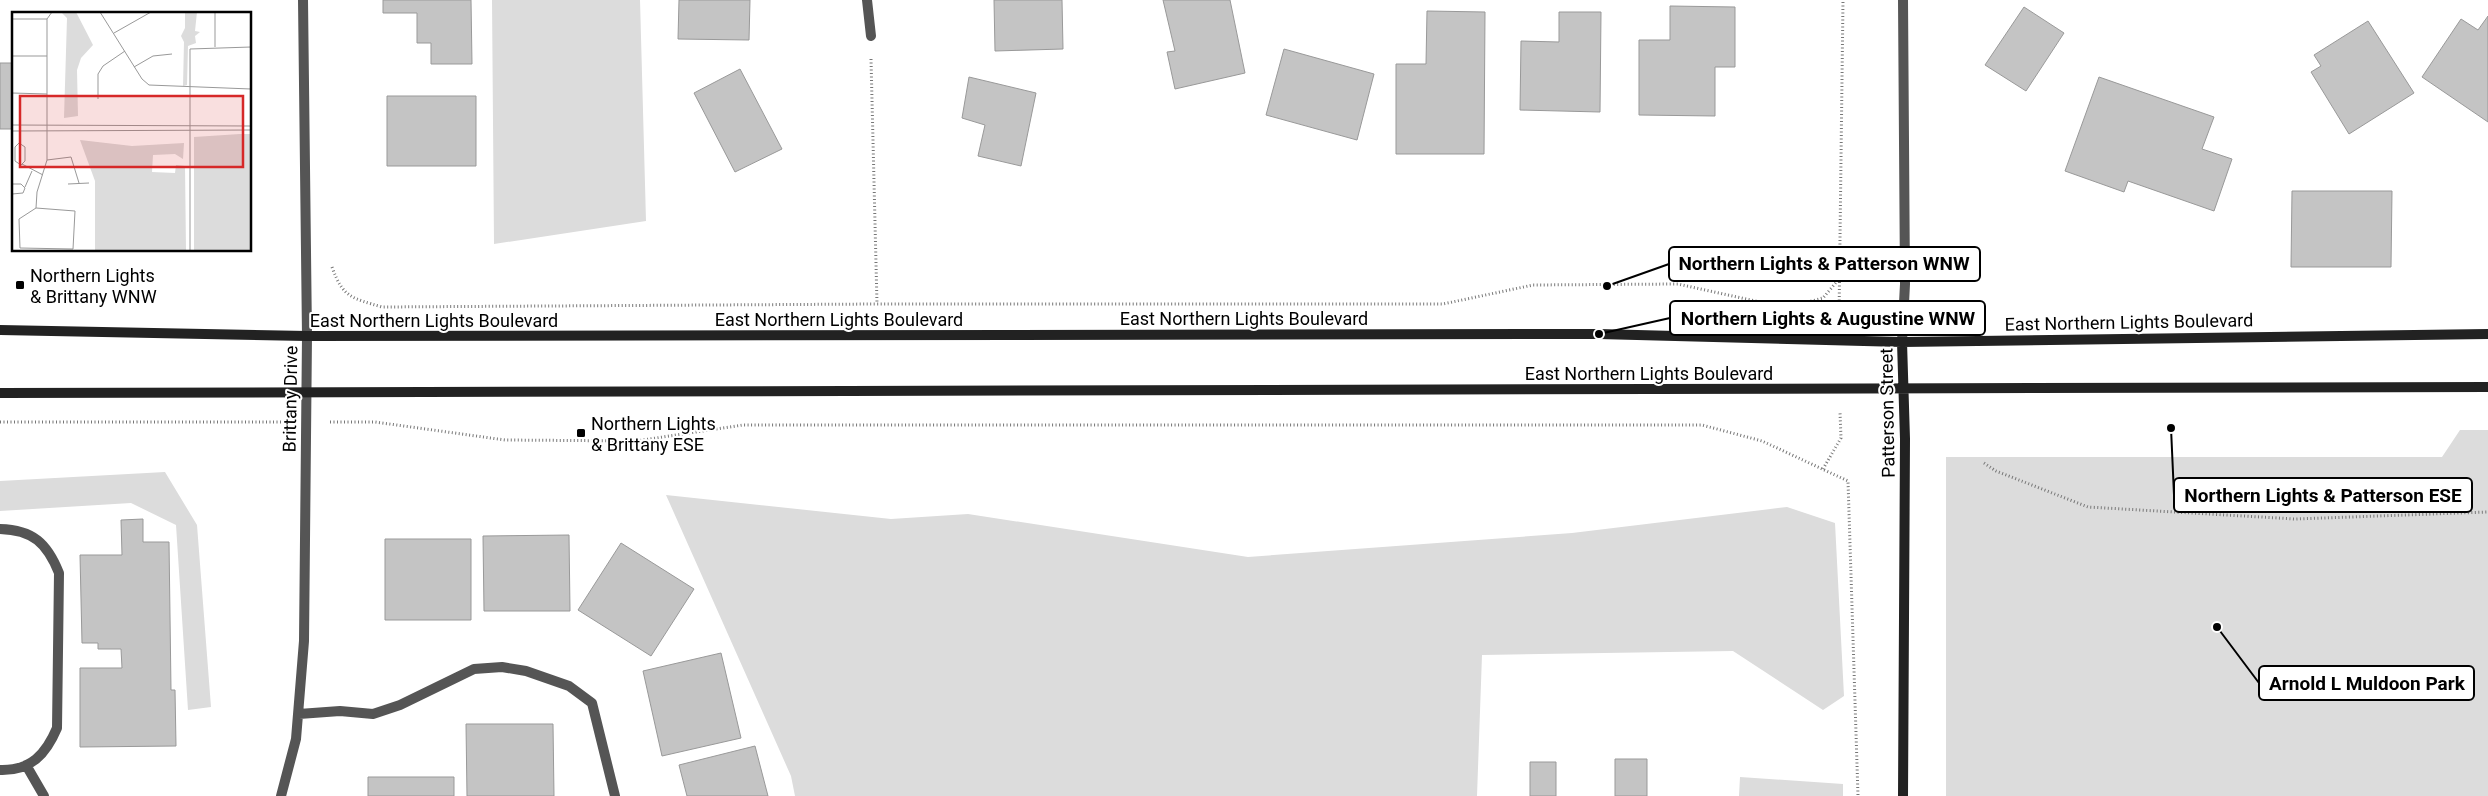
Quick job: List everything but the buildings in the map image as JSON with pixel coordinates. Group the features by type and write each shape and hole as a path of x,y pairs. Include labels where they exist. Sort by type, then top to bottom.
{"main road":[{"name":"East Northern Lights Boulevard","path":"0,330 307,336 1599,334 1902,342 2488,334"},
{"name":"Patterson Street","path":"1902,342 1904,389 1903,796"},
{"name":"East Northern Lights Boulevard","path":"0,393 2488,387"}],"street":[{"name":"Brittany Drive","path":"281,796 296,739 304,641 307,336 303,0"},
{"path":"867,0 871,36"},
{"name":"Patterson Street","path":"1902,0 1904,284 1902,342"},
{"path":"0,529 16,529 36,538 51,553 59,573 57,728 49,747 33,762 13,770 0,770"},
{"path":"298,714 340,711 372,714 400,704 474,670 502,666 526,671 570,686 592,703 615,796"},
{"path":"26,765 44,796"}],"path":[{"path":"332,267 339,286 354,299 382,307 877,304 1443,304 1533,285 1668,284 1678,284 1769,304 1800,304 1823,298 1839,279 1843,0"},
{"path":"871,36 877,304"},
{"path":"0,422 374,422 505,440 626,441 743,425 1702,425 1762,441 1848,481 1858,796"},
{"path":"1823,469 1841,438"},
{"path":"1984,463 1996,471 2088,507 2295,519 2488,512"}],"shaded area":[{"path":"492,0 640,0 646,221 494,244"},
{"path":"2460,430 2488,430 2488,796 1946,796 1946,457 2442,457"},
{"path":"165,472 197,525 211,707 188,710 176,525 131,503 0,511 0,481"},
{"path":"666,495 891,519 968,514 1248,557 1572,533 1787,507 1835,523 1844,696 1823,710 1733,651 1482,655 1477,796 795,796 791,776"},
{"path":"1740,777 1843,784 1843,796 1739,796"}],"place":[{"name":"Northern Lights & Brittany WNW","path":"20,285"},
{"name":"Northern Lights & Patterson WNW","path":"1607,286"},
{"name":"Northern Lights & Augustine WNW","path":"1599,334"},
{"name":"Northern Lights & Patterson ESE","path":"2171,428"},
{"name":"Northern Lights & Brittany ESE","path":"581,433"},
{"name":"Arnold L Muldoon Park","path":"2217,627"}]}
